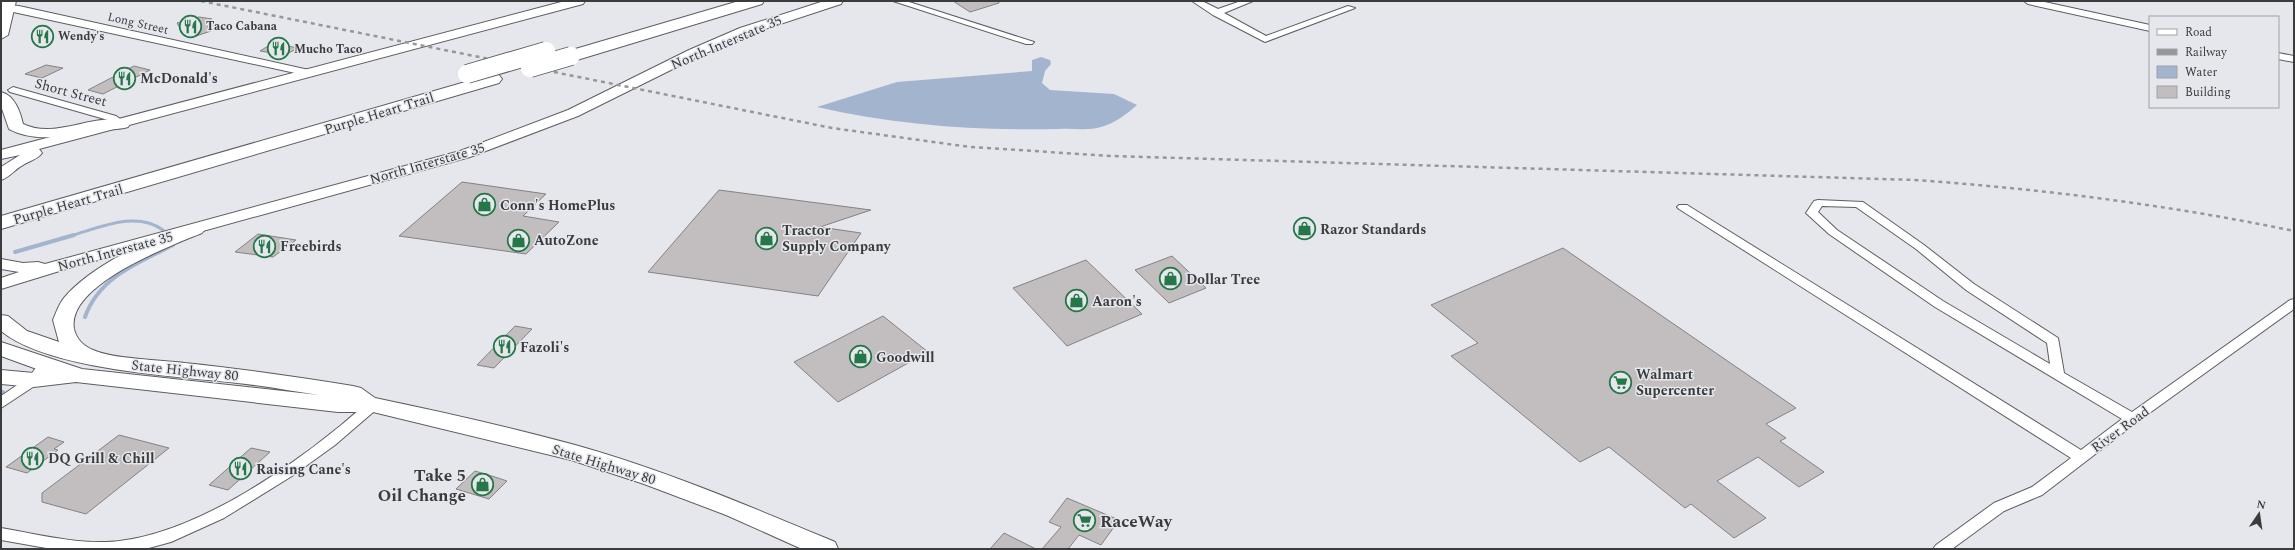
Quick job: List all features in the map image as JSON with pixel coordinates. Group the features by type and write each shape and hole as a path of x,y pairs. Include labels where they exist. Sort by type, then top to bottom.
{"highway":[{"name":"Purple Heart Trail","path":"1,223 756,1"},
{"name":"Purple Heart Trail","path":"1,209 716,2"}],"main road":[{"path":"1,155 579,1"},
{"name":"North Interstate 35","path":"1,284 60,265 196,229 465,154 519,135 607,98 718,42 777,19 837,1"},
{"path":"1,32 8,5"},
{"path":"7,93 13,112 15,126 22,130 48,133 96,125 122,124"},
{"path":"1,175 22,159 71,137"},
{"path":"87,356 66,340 62,328 65,314 86,286 122,261 196,229"},
{"path":"1,264 23,268 60,265"},
{"name":"State Highway 80","path":"1,321 20,336 50,347 87,356 122,363 242,376 352,393 373,405"},
{"name":"State Highway 80","path":"1,349 40,372 239,392 338,405 373,405 450,422 574,453 718,503 826,549"},
{"path":"1,360 40,372"},
{"path":"1,377 84,364 213,379 242,376"}],"street":[{"path":"897,1 1029,42"},
{"path":"1196,1 1265,39 1351,8"},
{"path":"1216,13 1249,1"},
{"path":"2028,1 2149,28"},
{"name":"Long Street","path":"8,5 19,9 310,73"},
{"path":"2279,56 2294,59"},
{"name":"Short Street","path":"7,93 112,118 122,124"},
{"path":"2058,375 2053,341 1970,287 1920,247 1859,204 1818,203 1812,213 1833,232 1939,304 2058,375 2132,419"},
{"path":"1683,207 2081,457"},
{"name":"River Road","path":"1941,549 1999,507 2037,491 2132,419 2294,303"},
{"path":"1,403 40,372"},
{"path":"1,534 105,548 150,543 174,536 209,520 308,460 332,443 373,405"}],"water":[{"path":"1041,57 1050,60 1051,64 1045,71 1042,83 1050,90 1114,94 1137,105 1116,121 1096,128 1086,129 998,129 937,126 876,118 817,107 897,82 1032,71 1032,60"}],"building":[{"path":"953,1 999,1 999,3 970,12"},
{"name":"Taco Cabana","path":"199,17 212,19 205,23 211,31 193,37 190,33 184,35 177,23"},
{"name":"Mucho Taco","path":"273,43 298,48 285,55 260,51"},
{"path":"46,65 63,68 42,78 25,74"},
{"name":"McDonald's","path":"134,66 150,70 103,94 88,90"},
{"name":"Conn's HomePlus","path":"462,182 546,194 523,216 559,222 526,254 399,236"},
{"name":"Tractor Supply Company","path":"719,190 871,210 820,227 861,233 818,296 648,272"},
{"name":"Freebirds","path":"258,234 296,240 273,257 235,252"},
{"name":"Walmart Supercenter","path":"1563,248 1796,408 1766,424 1786,438 1780,441 1824,472 1799,487 1758,457 1717,481 1766,518 1734,538 1691,504 1685,508 1609,447 1580,462 1451,356 1478,343 1431,305"},
{"name":"Dollar Tree","path":"1172,256 1206,288 1169,303 1135,270"},
{"name":"Aaron's","path":"1086,260 1142,314 1067,346 1013,288"},
{"name":"Goodwill","path":"883,316 928,352 838,402 794,362"},
{"name":"Fazoli's","path":"515,326 532,329 494,368 477,365"},
{"path":"119,435 169,448 86,514 42,502 42,493"},
{"name":"DQ Grill & Chill","path":"48,437 64,442 54,449 58,450 27,473 6,467"},
{"name":"Raising Cane's","path":"251,448 270,452 228,490 209,485"},
{"name":"Take 5 Oil Change","path":"475,471 507,481 489,499 456,489"},
{"name":"RaceWay","path":"1067,498 1119,520 1101,545 1079,535 1068,549 1042,549 1061,527 1049,522"},
{"path":"1004,533 1036,549 990,549"}],"waterway":[{"path":"70,236 105,225 129,221 141,221 152,224 163,230"},
{"path":"15,252 74,235"},
{"path":"85,317 91,303 110,281 133,265 173,245 174,242"}],"railway":[{"path":"201,1 832,128 970,147 1112,156 1915,180 2011,188 2106,199 2200,213 2294,231"}],"place":[{"name":"Taco Cabana","path":"191,26"},
{"name":"Wendy's","path":"42,36"},
{"name":"Mucho Taco","path":"279,49"},
{"name":"McDonald's","path":"124,78"},
{"name":"Conn's HomePlus","path":"485,205"},
{"name":"Razor Standards","path":"1304,229"},
{"name":"Tractor Supply Company","path":"767,238"},
{"name":"AutoZone","path":"519,240"},
{"name":"Freebirds","path":"265,246"},
{"name":"Dollar Tree","path":"1170,279"},
{"name":"Aaron's","path":"1077,301"},
{"name":"Fazoli's","path":"505,347"},
{"name":"Goodwill","path":"861,357"},
{"name":"Walmart Supercenter","path":"1620,382"},
{"name":"DQ Grill & Chill","path":"32,458"},
{"name":"Raising Cane's","path":"240,469"},
{"name":"Take 5 Oil Change","path":"482,485"},
{"name":"RaceWay","path":"1084,521"}]}
